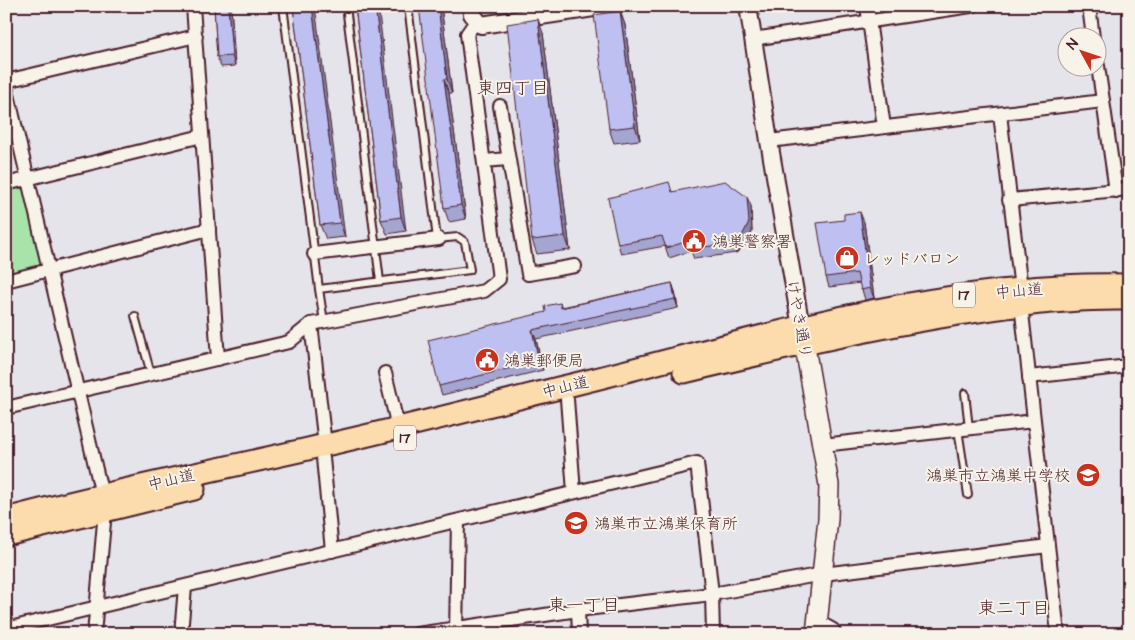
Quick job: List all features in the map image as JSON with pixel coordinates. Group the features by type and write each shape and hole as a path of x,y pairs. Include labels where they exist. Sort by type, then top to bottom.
{"highway":[{"name":"中山道","path":"1021,297 1089,284 1129,285"},
{"name":"中山道","path":"6,518 104,503 324,452 567,399 803,335 897,305 1021,297 1129,299"},
{"name":"中山道","path":"324,452 398,427 803,335"},
{"name":"中山道","path":"6,535 104,503"}],"main road":[{"name":"けやき通り","path":"803,335 829,485 817,628"}],"street":[{"path":"193,6 218,359"},
{"path":"473,13 481,25 607,6"},
{"name":"けやき通り","path":"748,6 769,142 803,335"},
{"path":"867,6 884,127"},
{"path":"753,39 971,6"},
{"path":"1089,6 1092,28"},
{"path":"6,408 289,342 311,324 484,291 499,279 467,34 473,13"},
{"path":"6,81 196,36"},
{"path":"1009,200 1122,190 1100,78"},
{"path":"6,86 104,503 94,634"},
{"path":"769,142 1103,101"},
{"path":"500,106 528,274 575,266"},
{"path":"1000,114 1058,634"},
{"path":"6,184 202,136"},
{"path":"484,161 508,159"},
{"path":"6,281 209,229"},
{"path":"314,254 439,239"},
{"path":"311,324 332,551"},
{"path":"1029,377 1129,366"},
{"path":"385,373 398,427"},
{"path":"567,399 574,492"},
{"path":"823,445 1034,421"},
{"path":"6,629 697,463 712,594 713,634"},
{"path":"456,631 458,521"},
{"path":"417,634 456,631 578,610 712,594 822,574 1048,546"},
{"path":"181,634 186,586"},
{"path":"578,610 579,634"},
{"path":"817,628 832,630 835,634"}],"lane":[{"path":"283,6 318,288 324,322"},
{"path":"346,6 380,281"},
{"path":"318,288 470,270 466,242 458,237 438,239 408,6"},
{"path":"135,316 151,374"},
{"path":"965,393 964,429 968,495"}],"green space":[{"path":"20,188 25,191 42,265 38,269 6,277 6,191"}],"building":[{"path":"214,6 228,6 232,56 217,57"},
{"path":"293,6 312,6 340,223 320,225"},
{"path":"355,6 375,6 401,217 381,220"},
{"path":"419,6 438,6 447,79 444,79 461,205 444,208"},
{"path":"620,11 635,126 609,129 594,15"},
{"path":"538,19 565,236 532,240 507,24"},
{"path":"725,181 747,197 749,222 743,234 732,243 690,249 688,241 666,248 662,236 618,244 608,198 669,182 672,192"},
{"name":"レッドバロン","path":"860,212 870,288 861,290 857,273 826,277 817,223 844,220 844,214"},
{"path":"672,283 675,299 532,330 539,361 439,386 428,340 546,312 545,306 560,303 561,308"}],"place":[{"name":"鴻巣警察署","path":"694,241"},
{"name":"レッドバロン","path":"847,258"},
{"name":"鴻巣郵便局","path":"487,360"},
{"name":"鴻巣市立鴻巣中学校","path":"1088,475"},
{"name":"鴻巣市立鴻巣保育所","path":"576,523"}],"district":[{"name":"東四丁目","path":"513,88"},
{"name":"東一丁目","path":"584,605"},
{"name":"東二丁目","path":"1014,608"}]}
